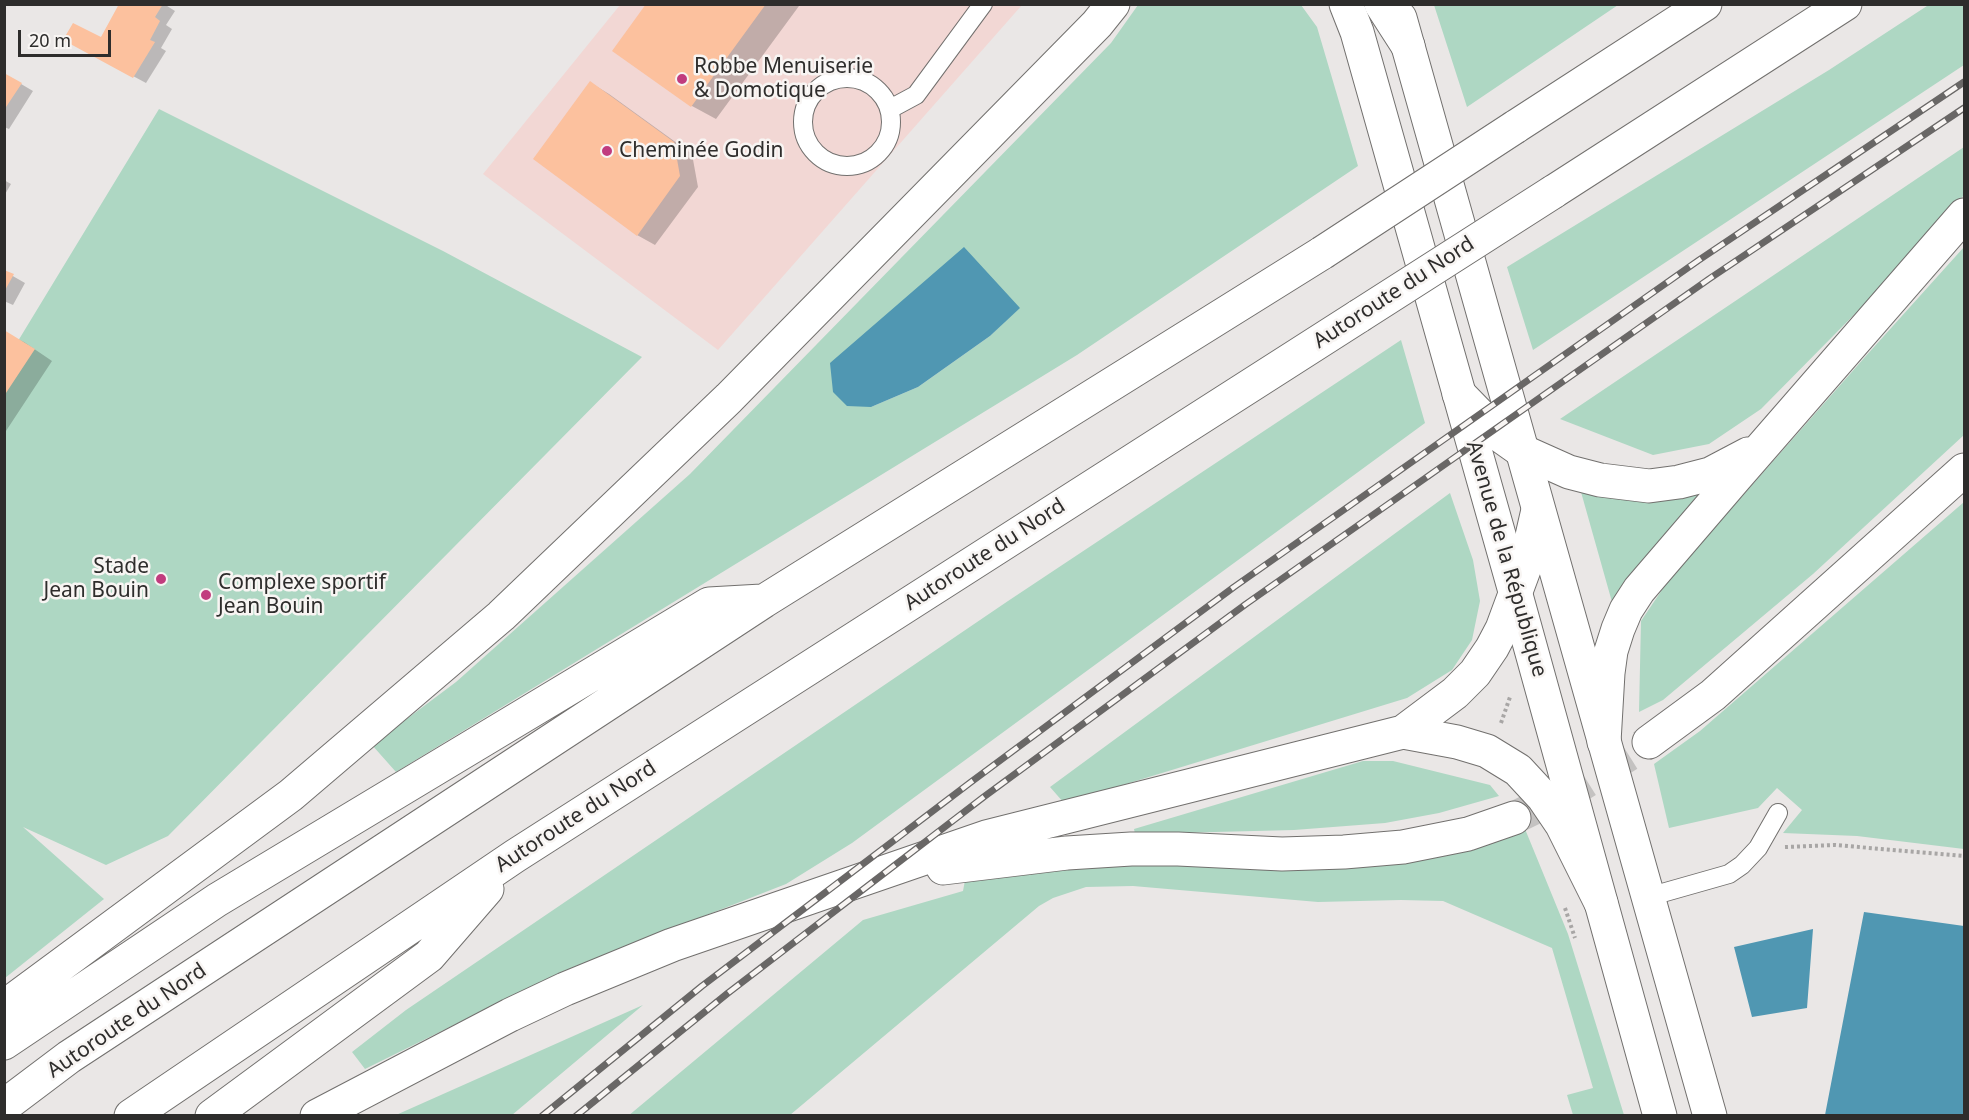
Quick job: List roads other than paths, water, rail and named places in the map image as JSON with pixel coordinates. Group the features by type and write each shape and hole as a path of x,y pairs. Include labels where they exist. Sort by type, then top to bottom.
{"main road":[{"path":"4,1007 291,795 501,616 729,398 1081,41 1113,4"},
{"name":"Avenue de la République","path":"1346,4 1357,32 1516,595 1660,1116"},
{"path":"1381,4 1408,46"},
{"name":"Avenue de la République","path":"1396,4 1710,1116"},
{"name":"Autoroute du Nord","path":"4,1106 69,1057 764,601 1322,253 1705,4"},
{"name":"Autoroute du Nord","path":"131,1116 515,856 1845,4"},
{"path":"1604,742 1611,651 1626,610 1654,571 1965,215"},
{"path":"1459,394 1498,434 1522,451 1569,472 1600,480 1649,486 1679,482 1710,474 1764,443"},
{"path":"1649,742 1713,695 1965,470"},
{"path":"317,1116 510,1015 565,989 672,945 987,837 1403,732 1455,693 1475,673 1502,629 1526,567 1538,510"},
{"path":"4,1043 217,900 709,604 764,601"},
{"path":"1403,732 1487,750 1518,770 1543,797 1562,825 1601,903"},
{"path":"864,878 993,861 1131,849 1282,854 1403,847 1467,834 1514,818"},
{"path":"212,1116 429,957 515,856"}],"lane":[{"path":"890,109 916,95 982,4"},
{"path":"844,78 859,80 873,86 883,96 890,109 892,123 886,143 873,159 860,165 847,167 833,165 820,158 804,136 802,124 808,100 818,88 830,81 844,78"},
{"path":"1648,897 1729,874 1742,865 1758,848 1778,813"}],"water":[{"path":"964,247 1020,308 990,336 918,387 871,407 847,406 833,392 830,363"},
{"path":"1864,912 1964,926 1964,1115 1825,1115"},
{"path":"1813,929 1807,1008 1752,1017 1734,947"}],"tunnel":[{"path":"1514,818 1579,786 1649,742"}],"railway":[{"path":"542,1116 702,986 1234,587 1699,260 1964,82"},
{"path":"576,1116 728,993 985,796 1246,604 1709,279 1964,108"}],"place":[{"name":"Robbe Menuiserie & Domotique","path":"682,79"},
{"name":"Cheminée Godin","path":"607,151"},
{"name":"Stade Jean Bouin","path":"161,579"},
{"name":"Complexe sportif Jean Bouin","path":"206,595"}]}
